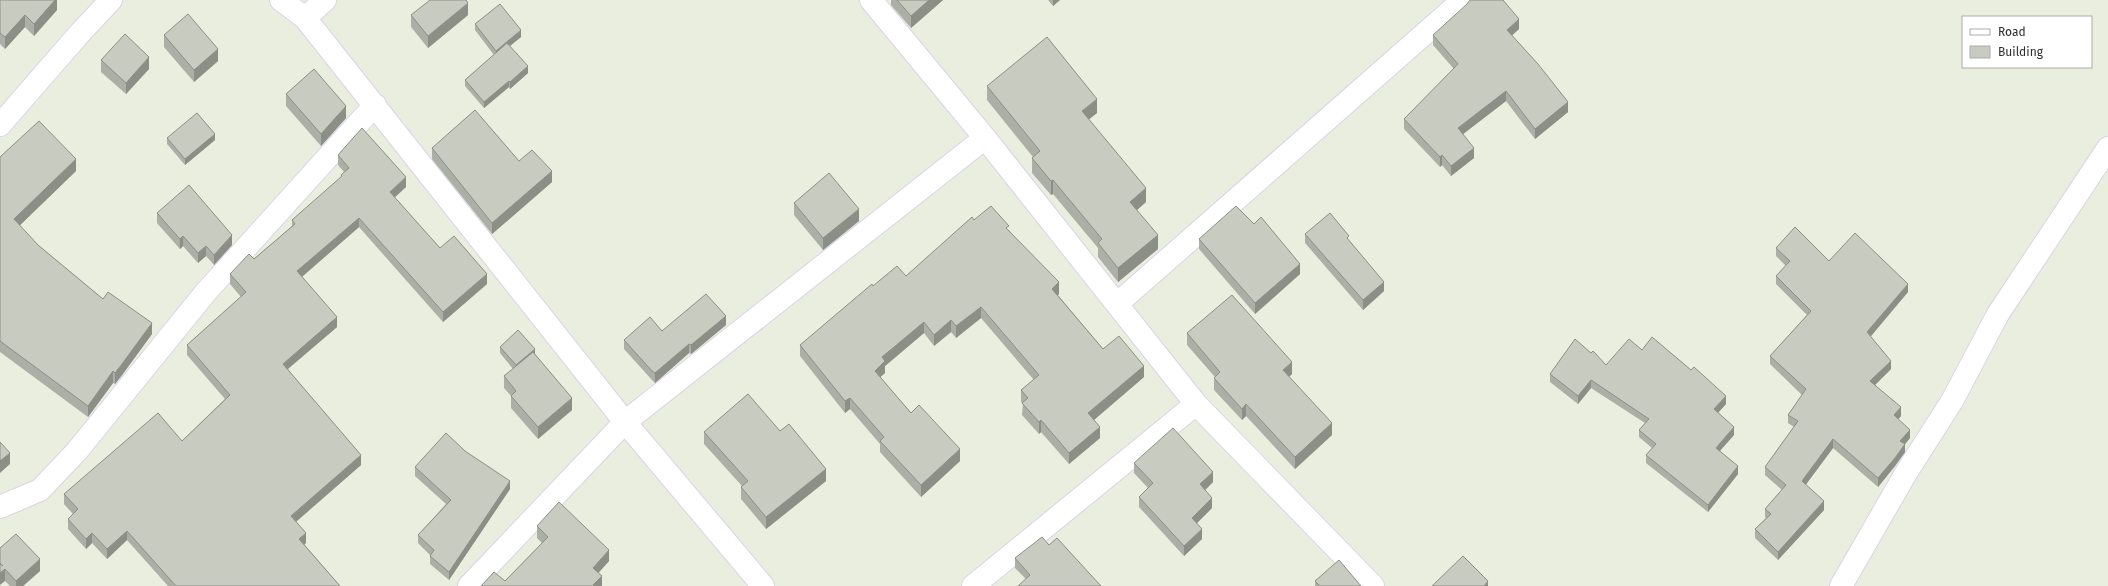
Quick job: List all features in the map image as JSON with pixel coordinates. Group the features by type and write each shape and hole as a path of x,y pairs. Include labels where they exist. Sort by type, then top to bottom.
{"street":[{"path":"0,125 80,33 111,0"},
{"path":"282,0 305,18 376,105 625,422 763,586"},
{"path":"305,18 325,0"},
{"path":"871,0 985,138 1196,404 1373,586"},
{"path":"1117,304 1463,0"},
{"path":"0,507 40,490 72,456 206,292 376,105"},
{"path":"469,586 625,422 985,138"},
{"path":"1841,586 1906,473 1952,401 1998,314 2108,148"},
{"path":"973,586 1196,404"}],"building":[{"path":"0,0 55,0 34,24 25,15 5,37 0,33"},
{"path":"430,0 466,0 468,3 428,36 411,15"},
{"path":"897,0 929,0 911,16"},
{"path":"1470,0 1503,0 1519,19 1507,30 1538,64 1568,102 1535,129 1506,91 1458,128 1474,148 1451,166 1442,155 1440,157 1404,119 1458,64 1433,35"},
{"path":"500,4 521,30 496,51 475,24"},
{"path":"188,14 218,49 194,70 164,35"},
{"path":"125,34 149,57 126,83 101,60"},
{"path":"1047,37 1097,99 1082,111 1146,188 1130,202 1158,235 1118,268 1098,243 1102,239 1053,180 1051,181 1032,158 1040,151 987,86"},
{"path":"507,43 528,66 484,102 465,80"},
{"path":"314,69 346,106 321,134 286,94"},
{"path":"475,110 519,161 532,150 552,171 492,223 432,148"},
{"path":"197,113 215,134 185,159 167,138"},
{"path":"39,121 76,159 14,219 38,245 103,299 108,292 152,323 115,373 113,371 88,406 0,341 0,157"},
{"path":"362,128 406,177 390,192 440,248 454,236 487,274 443,312 359,218 297,271 337,317 283,364 361,455 291,516 306,533 299,539 340,586 176,586 127,531 107,549 92,533 86,539 68,519 78,509 64,494 158,413 182,441 230,395 187,345 246,292 230,274 249,254 254,259 295,224 292,220 349,168 338,155"},
{"path":"829,173 859,209 823,238 794,203"},
{"path":"189,185 232,235 214,255 206,246 198,253 183,236 180,239 157,213"},
{"path":"991,206 1009,226 1006,228 1059,282 1052,289 1103,349 1119,336 1144,366 1088,413 1100,427 1069,453 1041,420 1039,422 1022,403 1028,398 1021,390 1039,375 981,307 956,326 951,320 934,335 924,322 882,357 885,361 875,371 911,413 919,405 960,449 921,485 880,441 884,437 850,398 845,401 800,345 872,284 873,286 897,266 906,276 972,217 974,220"},
{"path":"1236,206 1254,224 1261,217 1300,264 1255,303 1199,239"},
{"path":"1330,213 1349,236 1347,238 1384,282 1363,300 1305,234"},
{"path":"1795,227 1829,261 1855,233 1908,284 1867,332 1891,361 1870,381 1901,407 1894,415 1910,430 1900,441 1905,444 1878,478 1833,439 1802,481 1824,501 1778,552 1755,529 1771,514 1765,509 1786,485 1765,467 1798,421 1788,415 1806,389 1770,356 1811,311 1776,276 1790,261 1776,248"},
{"path":"706,294 726,316 691,345 689,344 655,373 652,371 624,340 650,317 662,331"},
{"path":"1232,295 1292,362 1283,370 1332,423 1295,457 1246,404 1242,409 1214,378 1220,372 1187,333"},
{"path":"518,330 535,349 516,365 500,347"},
{"path":"1652,337 1691,370 1694,367 1726,396 1714,409 1734,427 1716,448 1738,466 1708,505 1646,455 1656,444 1639,430 1649,419 1591,380 1578,396 1550,374 1575,339 1591,353 1593,351 1606,365 1629,339 1642,350"},
{"path":"533,352 572,398 538,427 511,396 516,391 504,376"},
{"path":"748,394 780,431 789,424 826,469 766,517 741,487 748,481 704,432"},
{"path":"1173,428 1213,472 1200,484 1212,498 1192,518 1202,529 1184,546 1139,497 1153,483 1134,463"},
{"path":"446,433 465,451 510,481 449,572 430,556 434,550 418,535 451,500 415,467"},
{"path":"0,442 10,453 0,461"},
{"path":"559,502 609,550 593,568 602,576 593,585 594,586 481,586 494,572 505,581 548,537 537,526"},
{"path":"16,534 40,559 16,581 5,569 0,573 0,564 3,566 0,563 0,548"},
{"path":"1042,537 1049,545 1057,538 1101,586 1018,586 1030,575 1015,558"},
{"path":"1463,556 1488,581 1484,586 1432,586"},
{"path":"1339,560 1361,586 1320,586 1315,581"}]}
